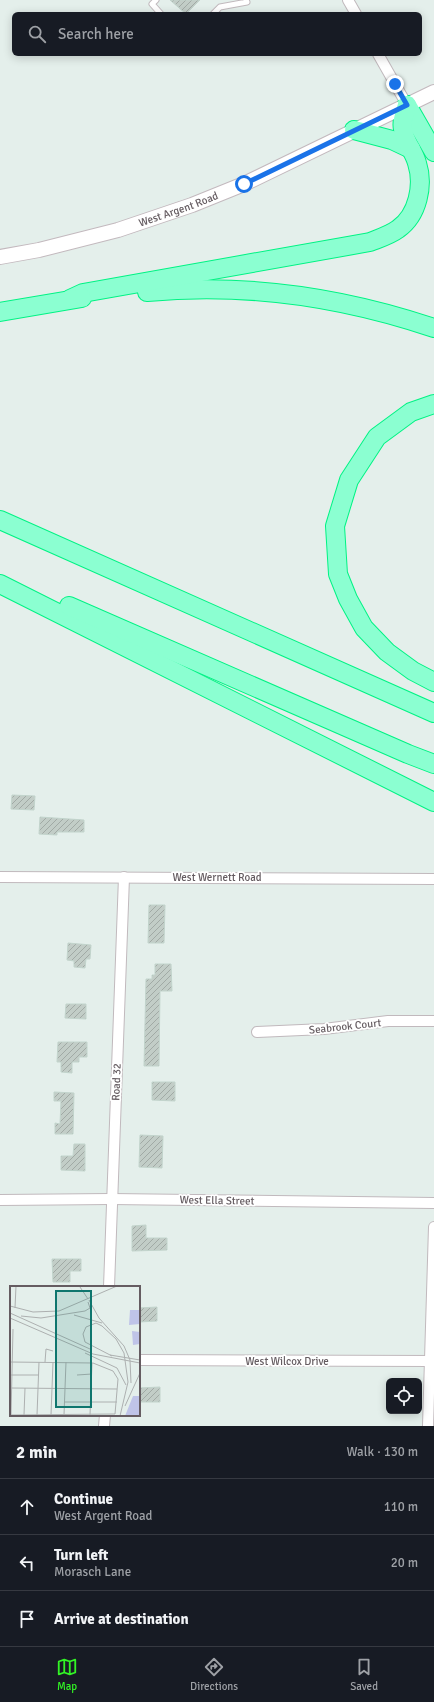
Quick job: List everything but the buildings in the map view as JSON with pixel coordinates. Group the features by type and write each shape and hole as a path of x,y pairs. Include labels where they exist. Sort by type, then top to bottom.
{"highway":[{"path":"70,300 83,293 370,242 399,229 407,221 417,202 419,192 418,168 415,156 402,129 407,105"},
{"path":"407,105 434,152"},
{"path":"354,130 392,140 411,149"},
{"path":"0,312 70,300 164,290 194,289 277,293 351,304 434,328"},
{"path":"434,404 412,412 377,437 349,480 335,526 338,574 348,599 364,628 387,652 413,671 434,682"},
{"path":"0,520 434,713"},
{"path":"0,576 434,764"},
{"path":"0,584 434,802"},
{"path":"399,785 434,796"}],"main road":[{"name":"West Argent Road","path":"0,257 70,243 170,214 244,184 434,92"}],"street":[{"path":"348,0 355,12"},
{"path":"379,56 407,105"},
{"name":"West Wernett Road","path":"0,877 434,879"},
{"name":"Road 32","path":"109,1286 111,1199 124,877"},
{"name":"Seabrook Court","path":"257,1032 324,1029 388,1021 434,1021"},
{"name":"West Ella Street","path":"0,1200 111,1199 434,1203"},
{"path":"428,1426 432,1361 434,1227"},
{"name":"West Wilcox Drive","path":"140,1360 432,1361"},
{"path":"104,1426 105,1416"}],"lane":[{"path":"156,0 152,4 159,12"},
{"path":"215,12 220,7 247,2 246,0"}],"route":[{"path":"244,184 407,105 395,84"}]}
